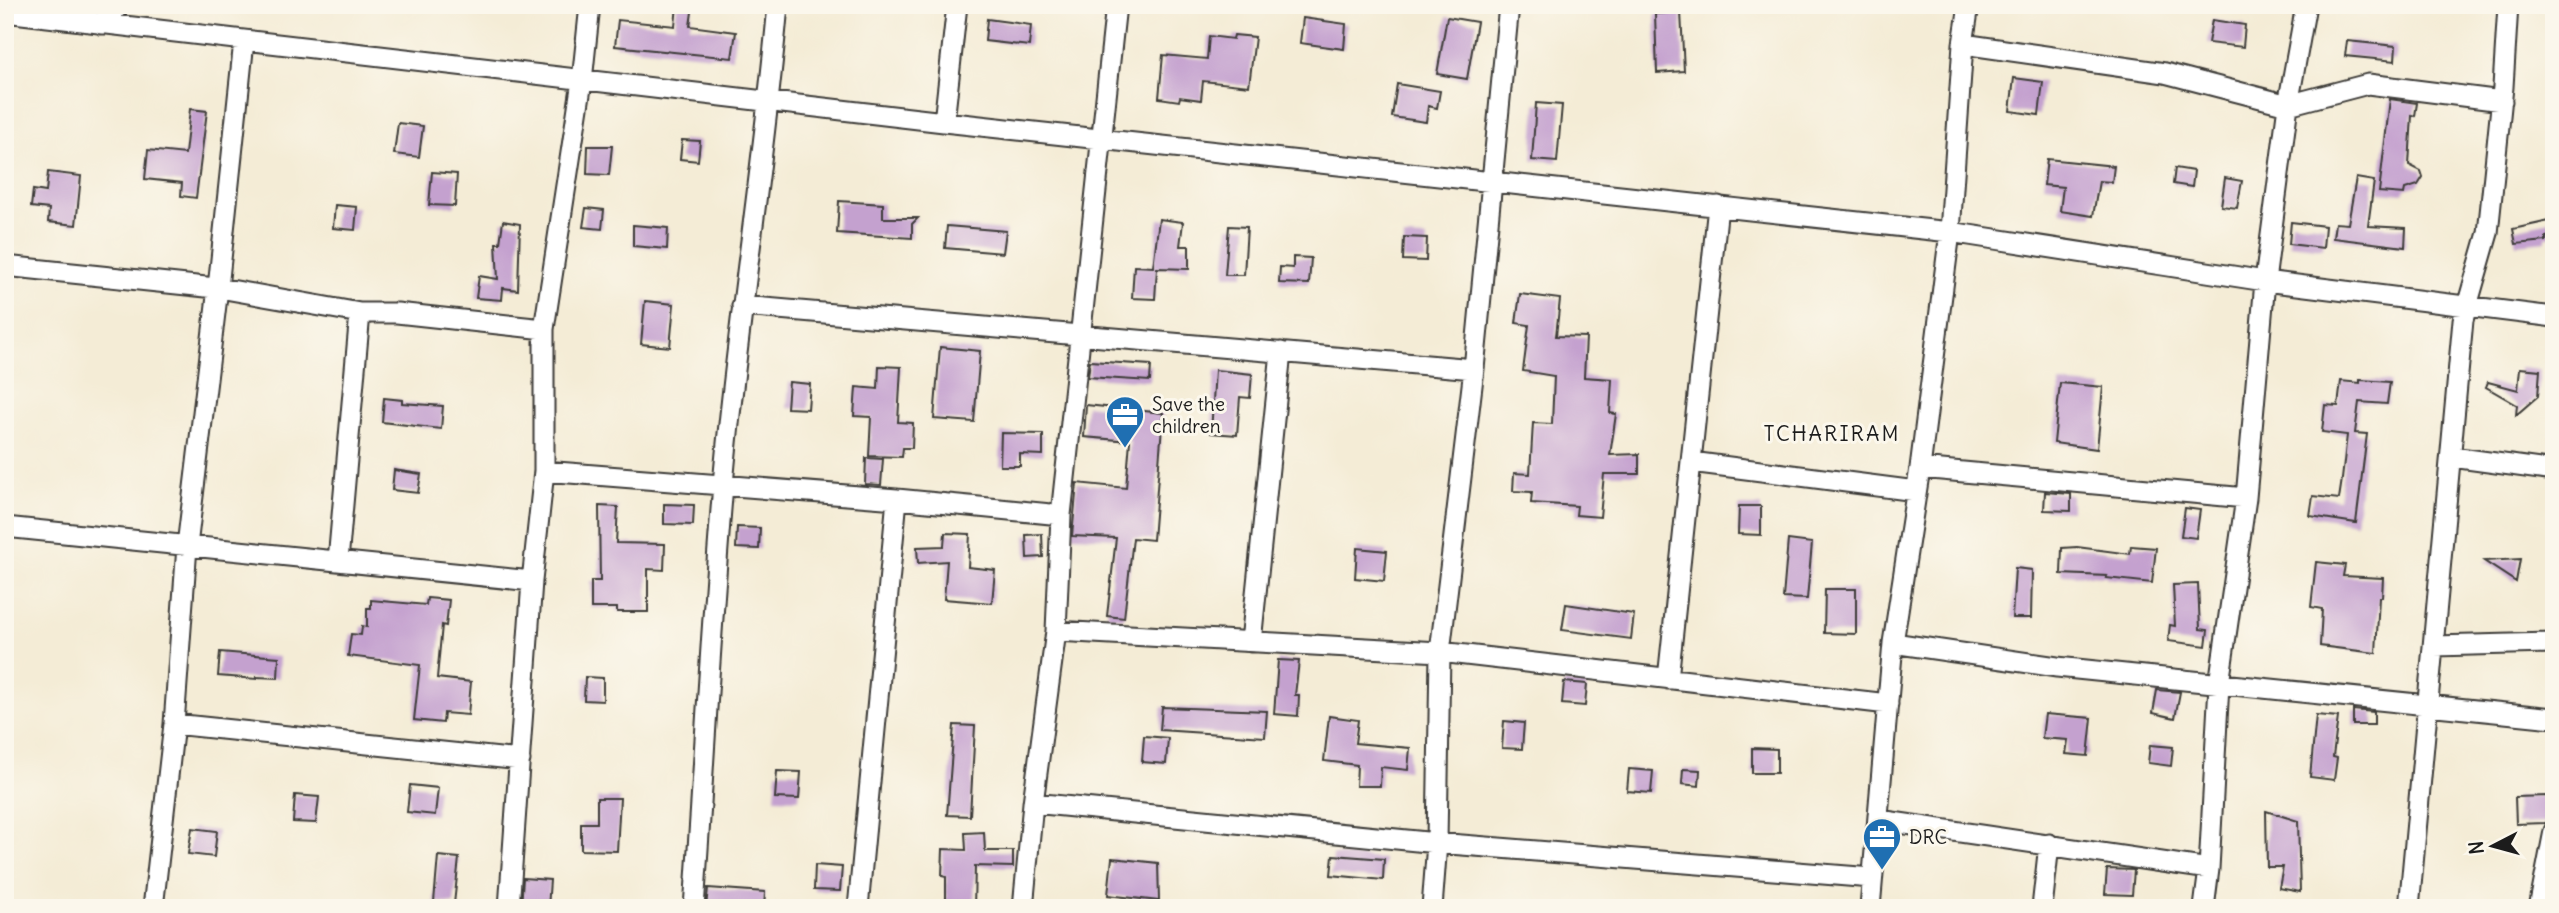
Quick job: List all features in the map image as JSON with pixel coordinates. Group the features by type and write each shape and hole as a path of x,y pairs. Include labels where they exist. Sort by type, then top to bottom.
{"street":[{"path":"101,24 120,5"},
{"path":"509,908 532,581 544,471 544,328 582,80 590,5"},
{"path":"694,908 723,485 742,306 769,102 778,5"},
{"path":"944,122 957,5"},
{"path":"1023,908 1056,631 1061,515 1116,5"},
{"path":"1432,908 1437,843 1440,652 1474,369 1509,5"},
{"path":"1870,908 1880,820 1893,643 1920,468 1950,232 1963,44 1969,5"},
{"path":"2204,908 2209,869 2219,684 2246,498 2265,281 2288,105 2306,5"},
{"path":"2409,908 2463,320 2488,233 2502,100 2508,5"},
{"path":"5,12 944,122 1950,232 2265,281 2554,317"},
{"path":"153,908 174,724 187,546 244,41"},
{"path":"1963,44 2165,72 2288,105 2368,84 2502,100"},
{"path":"1668,679 1718,206"},
{"path":"5,266 218,288 360,313 397,313 544,328"},
{"path":"742,306 1474,369"},
{"path":"338,561 360,313"},
{"path":"1251,642 1281,352"},
{"path":"2452,457 2554,471"},
{"path":"1691,462 1916,491"},
{"path":"1920,468 2246,498"},
{"path":"544,471 1061,515"},
{"path":"858,908 897,499"},
{"path":"5,527 532,581"},
{"path":"1056,631 1440,652 1888,704"},
{"path":"1893,643 2057,667 2554,718"},
{"path":"2434,646 2554,643"},
{"path":"174,724 520,760"},
{"path":"1034,803 1437,843 1872,878"},
{"path":"1880,820 2209,869"},
{"path":"2539,908 2554,831"},
{"path":"2042,908 2049,844"}],"building":[{"path":"677,5 693,5 690,26 736,32 732,58 615,46 618,20 675,26"},
{"path":"1681,12 1684,71 1657,73 1655,14"},
{"path":"1447,17 1477,22 1467,79 1437,74"},
{"path":"1303,18 1346,24 1344,49 1300,43"},
{"path":"987,19 1031,25 1029,46 985,41"},
{"path":"2212,20 2245,25 2243,47 2208,43"},
{"path":"1234,35 1255,37 1249,86 1203,81 1201,100 1159,98 1163,55 1207,59 1209,36 1233,39"},
{"path":"2347,41 2396,46 2395,61 2345,56"},
{"path":"2014,78 2043,82 2039,115 2010,111"},
{"path":"1397,84 1440,91 1437,108 1428,106 1426,122 1392,117"},
{"path":"2390,99 2417,103 2415,116 2412,115 2409,165 2421,171 2423,177 2418,185 2405,189 2404,194 2379,192"},
{"path":"1536,103 1562,105 1557,162 1532,160"},
{"path":"190,109 207,111 196,198 181,196 182,183 145,179 148,150 185,154"},
{"path":"398,123 423,126 419,157 394,154"},
{"path":"682,140 700,141 698,161 680,159"},
{"path":"588,146 612,146 609,175 587,174"},
{"path":"2047,159 2114,166 2112,182 2099,181 2093,216 2060,211 2063,187 2044,185"},
{"path":"2175,168 2194,171 2192,187 2173,184"},
{"path":"48,172 81,176 76,225 48,222 49,209 31,207 33,190 46,192"},
{"path":"432,172 457,174 455,206 429,205"},
{"path":"2225,178 2242,181 2237,208 2221,206"},
{"path":"2356,178 2374,181 2368,226 2406,228 2405,247 2333,238 2335,223 2348,224"},
{"path":"839,201 883,204 883,218 918,218 912,224 912,238 837,233"},
{"path":"335,205 357,207 355,230 333,228"},
{"path":"586,208 604,210 602,229 583,227"},
{"path":"1159,219 1183,222 1180,246 1189,246 1189,269 1157,268 1155,299 1132,298 1134,266 1153,267"},
{"path":"2554,220 2554,235 2546,237 2546,241 2516,244 2513,229"},
{"path":"503,221 520,224 518,290 503,288 502,300 476,298 479,276 498,279 496,243 500,243"},
{"path":"2291,222 2325,226 2323,248 2289,244"},
{"path":"633,225 668,228 667,249 633,246"},
{"path":"947,226 1006,231 1003,253 945,248"},
{"path":"1229,226 1247,227 1244,275 1225,275"},
{"path":"1404,237 1427,238 1426,261 1403,260"},
{"path":"1293,257 1311,258 1309,284 1279,283 1280,267 1293,268"},
{"path":"1520,294 1560,299 1556,336 1586,337 1584,377 1612,379 1610,413 1616,414 1610,455 1639,454 1639,474 1604,474 1600,517 1576,515 1577,506 1531,503 1532,492 1513,491 1514,473 1530,474 1533,423 1552,424 1554,376 1523,371 1529,325 1516,323"},
{"path":"645,301 674,304 670,347 641,344"},
{"path":"940,347 980,351 974,422 934,419"},
{"path":"1090,361 1151,365 1150,381 1088,377"},
{"path":"879,366 901,367 898,422 913,423 912,448 903,448 902,457 869,456 871,417 854,416 856,387 878,389"},
{"path":"2520,368 2540,370 2538,396 2516,415 2517,405 2486,387 2488,382 2518,390"},
{"path":"1215,370 1252,374 1250,398 1240,397 1237,435 1211,433"},
{"path":"2360,380 2390,382 2387,404 2359,402 2355,433 2367,434 2356,523 2310,516 2313,496 2339,499 2342,479 2347,435 2322,432 2325,405 2338,406 2341,381 2360,383"},
{"path":"789,382 810,384 808,409 787,408"},
{"path":"2060,383 2103,387 2097,449 2054,443"},
{"path":"384,398 402,400 402,403 443,406 441,429 382,422"},
{"path":"1086,405 1163,413 1153,540 1133,538 1124,618 1107,616 1116,538 1072,536 1077,483 1126,488 1130,441 1084,437"},
{"path":"1001,433 1043,434 1043,455 1020,454 1020,466 1000,466"},
{"path":"866,458 883,459 881,485 865,484"},
{"path":"394,470 421,474 418,493 392,490"},
{"path":"2045,492 2071,494 2071,511 2044,510"},
{"path":"664,504 694,505 693,525 664,524"},
{"path":"599,506 618,507 616,543 665,544 664,570 648,569 648,612 617,612 617,608 591,608 591,581 600,581"},
{"path":"1739,506 1761,506 1761,535 1738,534"},
{"path":"2185,508 2200,510 2196,538 2181,536"},
{"path":"737,527 760,528 759,549 736,548"},
{"path":"945,533 970,534 968,567 995,570 992,603 944,599 947,561 918,563 917,547 944,546"},
{"path":"1042,534 1043,557 1027,558 1026,535"},
{"path":"1788,540 1812,543 1807,599 1783,598"},
{"path":"2131,546 2156,548 2152,583 2106,578 2107,576 2061,574 2062,548 2077,547 2130,554"},
{"path":"1357,548 1387,551 1384,581 1355,578"},
{"path":"2520,559 2516,582 2484,561"},
{"path":"2316,562 2345,565 2343,576 2383,578 2382,597 2379,597 2376,653 2320,646 2322,609 2311,607"},
{"path":"2015,568 2032,570 2031,618 2012,618"},
{"path":"2198,584 2200,629 2208,630 2206,646 2168,641 2170,625 2175,626 2173,585"},
{"path":"1825,589 1856,589 1856,634 1824,633"},
{"path":"427,598 449,600 446,626 442,625 437,678 471,682 468,715 444,713 443,723 414,720 420,665 348,656 351,634 361,635 362,626 367,627 367,608 371,608 371,600 426,605"},
{"path":"1566,604 1634,614 1631,639 1562,630"},
{"path":"220,652 279,657 278,678 218,676"},
{"path":"1278,660 1299,661 1295,695 1299,695 1298,716 1274,714"},
{"path":"585,677 603,678 603,701 584,700"},
{"path":"1564,682 1587,684 1585,706 1562,704"},
{"path":"2157,690 2180,692 2175,718 2153,713"},
{"path":"1162,707 1267,711 1265,737 1160,730"},
{"path":"2353,710 2374,712 2374,725 2353,725"},
{"path":"2045,714 2092,718 2088,756 2066,754 2068,740 2042,738"},
{"path":"2316,715 2338,717 2333,757 2337,758 2334,780 2310,777"},
{"path":"1329,716 1358,720 1355,743 1410,748 1408,770 1381,767 1380,786 1356,786 1357,765 1324,761"},
{"path":"1504,721 1524,723 1522,749 1502,748"},
{"path":"954,725 975,726 970,816 947,815"},
{"path":"1144,736 1168,738 1166,764 1142,762"},
{"path":"2150,745 2173,747 2171,766 2148,763"},
{"path":"1752,748 1777,749 1777,773 1752,773"},
{"path":"1629,769 1653,771 1651,793 1627,791"},
{"path":"1683,769 1700,770 1699,786 1682,784"},
{"path":"777,771 801,772 799,799 775,798"},
{"path":"410,785 438,788 435,815 407,812"},
{"path":"295,795 319,797 316,823 293,822"},
{"path":"2547,796 2548,821 2516,824 2515,797"},
{"path":"597,798 620,798 617,851 581,850 581,823 597,823"},
{"path":"2266,811 2298,821 2300,892 2279,888 2283,867 2267,867"},
{"path":"192,828 217,831 214,857 188,854"},
{"path":"984,832 985,851 1013,851 1013,867 975,866 974,908 946,908 946,877 942,876 943,849 966,850 965,833"},
{"path":"1333,855 1384,859 1383,880 1331,875"},
{"path":"438,856 459,858 454,904 434,902"},
{"path":"1112,858 1158,863 1159,901 1108,895"},
{"path":"815,865 842,867 840,891 814,890"},
{"path":"2107,869 2134,870 2132,895 2105,894"},
{"path":"523,878 550,880 548,908 521,908"},
{"path":"708,888 765,892 764,908 706,908"}],"place":[{"name":"Save the children","path":"1125,449"},
{"name":"DRC","path":"1882,871"}],"district":[{"name":"TCHARIRAM","path":"1832,434"}]}
